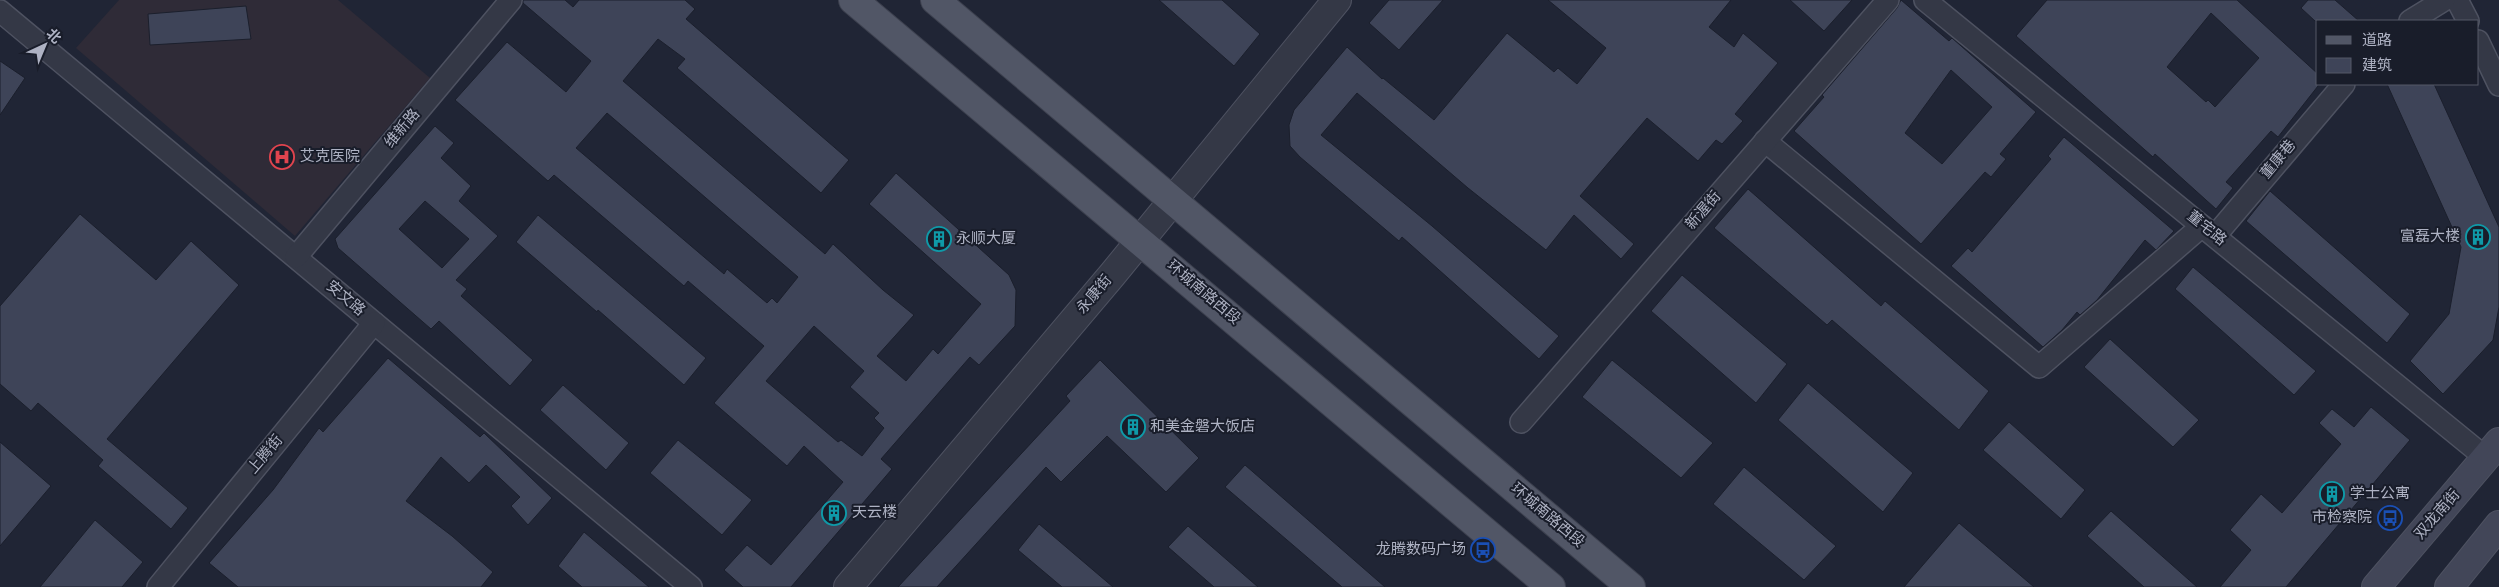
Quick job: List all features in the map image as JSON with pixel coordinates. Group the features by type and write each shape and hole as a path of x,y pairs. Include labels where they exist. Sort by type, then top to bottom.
{"main road":[{"name":"环城南路西段","path":"854,0 1551,587"},
{"name":"环城南路西段","path":"935,0 1631,587"},
{"name":"双龙南街","path":"2376,587 2493,450"},
{"path":"2448,587 2499,525"}],"street":[{"name":"维新路","path":"296,257 510,0"},
{"name":"永康街","path":"848,587 1174,201 1337,0"},
{"name":"新渥街","path":"1521,422 1888,0"},
{"name":"董宅路","path":"1925,0 2209,231 2493,450"},
{"path":"2412,20 2444,0"},
{"path":"2458,0 2468,20"},
{"name":"安文路","path":"0,11 691,587"},
{"path":"2479,44 2499,85"},
{"name":"董康巷","path":"1765,141 2039,367 2209,231 2343,85"},
{"name":"上腾街","path":"158,587 374,323"}],"shaded area":[{"name":"艾克医院","path":"119,0 338,0 430,78 295,236 76,48"}],"building":[{"path":"523,0 565,0 573,7 579,0 685,0 695,9 686,19 849,160 821,193 677,68 685,59 658,39 623,81 825,254 833,244 883,290 914,315 877,356 906,381 933,349 938,354 981,304 869,204 896,173 1009,275 1016,290 1015,326 979,365 970,357 881,459 892,469 791,587 743,587 724,570 747,545 771,565 843,482 804,446 787,466 714,403 764,346 688,281 684,286 554,175 548,181 455,100 507,42 566,92 591,61 523,3","holes":["607,113 798,277 777,303 772,298 767,303 727,269 724,274 576,148","814,326 864,371 850,387 879,413 874,418 884,428 862,456 841,440 838,442 766,381"]},
{"path":"1159,0 1222,0 1260,34 1234,66"},
{"path":"1389,0 1443,0 1399,50 1369,23"},
{"path":"1548,0 1731,0 1709,27 1734,47 1743,33 1778,63 1735,114 1743,121 1722,144 1716,140 1698,161 1647,118 1580,196 1634,244 1621,259 1574,215 1546,250 1468,188 1357,93 1321,135 1432,226 1559,336 1539,359 1402,237 1399,241 1300,157 1290,146 1289,125 1294,110 1347,47 1382,79 1434,120 1507,33 1554,72 1558,68 1577,84 1606,48"},
{"path":"1790,0 1852,0 1824,31"},
{"path":"1901,0 1949,41 1952,38 2036,112 2000,154 2006,159 1991,177 1985,172 1921,244 1794,131 1824,97 1822,95 1897,8","holes":["1951,70 1992,107 1942,164 1905,133"]},
{"path":"2047,0 2237,0 2316,72 2316,85 2318,86 2278,137 2271,131 2226,182 2233,188 2216,209 2155,154 2153,157 2016,36","holes":["2211,13 2259,58 2215,107 2208,100 2206,102 2167,67"]},
{"path":"2308,0 2335,0 2358,20 2315,21 2301,8"},
{"path":"246,6 251,39 150,45 148,14"},
{"path":"0,61 25,78 0,115"},
{"name":"富磊大楼","path":"2387,85 2434,85 2499,227 2499,307 2493,340 2443,394 2410,361 2449,314 2461,247"},
{"path":"435,126 454,143 441,158 471,186 459,201 498,236 456,280 467,289 461,296 533,360 510,386 439,321 431,329 338,248 335,239","holes":["425,201 469,239 442,268 399,229"]},
{"path":"2064,137 2174,231 2156,250 2145,240 2097,300 2080,315 2077,312 2062,330 2043,347 1951,266 1968,248 1972,252 2051,159 2048,156"},
{"path":"1748,189 1881,306 1885,301 1989,391 1959,430 1832,320 1827,325 1714,228"},
{"path":"2270,191 2410,314 2387,343 2246,221"},
{"path":"80,214 156,280 191,241 239,285 107,439 188,508 171,529 98,466 103,460 38,403 31,411 0,384 0,306"},
{"path":"538,215 706,358 684,385 516,242"},
{"path":"2193,267 2316,371 2294,395 2175,289"},
{"path":"1682,275 1787,364 1756,403 1651,311"},
{"path":"2110,339 2199,420 2173,447 2084,367"},
{"path":"388,358 480,437 484,433 552,498 528,525 511,506 520,497 486,465 469,483 441,457 406,501 452,536 493,572 481,587 238,587 209,563 273,490 319,428 323,432"},
{"path":"1100,360 1199,458 1166,492 1107,436 1061,482 1046,467 937,587 898,587 1070,401 1066,396"},
{"path":"1612,360 1713,443 1681,478 1582,397"},
{"path":"1808,383 1913,473 1883,512 1778,420"},
{"path":"563,385 629,443 606,470 540,410"},
{"name":"学士公寓","path":"2371,407 2410,440 2286,587 2220,587 2251,550 2230,530 2261,494 2282,513 2341,444 2319,423 2332,409 2354,427"},
{"path":"2009,422 2085,490 2061,519 1983,450"},
{"path":"678,440 752,500 722,535 650,473"},
{"path":"0,442 51,486 0,546"},
{"path":"1245,465 1385,587 1342,587 1225,487"},
{"path":"1744,467 1836,546 1804,580 1713,504"},
{"path":"2111,511 2197,587 2144,587 2087,536"},
{"path":"95,520 143,562 122,587 40,587"},
{"path":"1959,523 2034,587 1904,587"},
{"path":"1039,524 1113,587 1062,587 1018,550"},
{"path":"1188,526 1258,587 1214,587 1168,547"},
{"path":"584,532 649,587 582,587 558,566"}],"place":[{"name":"艾克医院","path":"282,157"},
{"name":"富磊大楼","path":"2478,237"},
{"name":"永顺大厦","path":"939,239"},
{"name":"和美金磐大饭店","path":"1133,427"},
{"name":"学士公寓","path":"2332,494"},
{"name":"天云楼","path":"834,513"},
{"name":"市检察院","path":"2390,518"},
{"name":"龙腾数码广场","path":"1483,550"}]}
